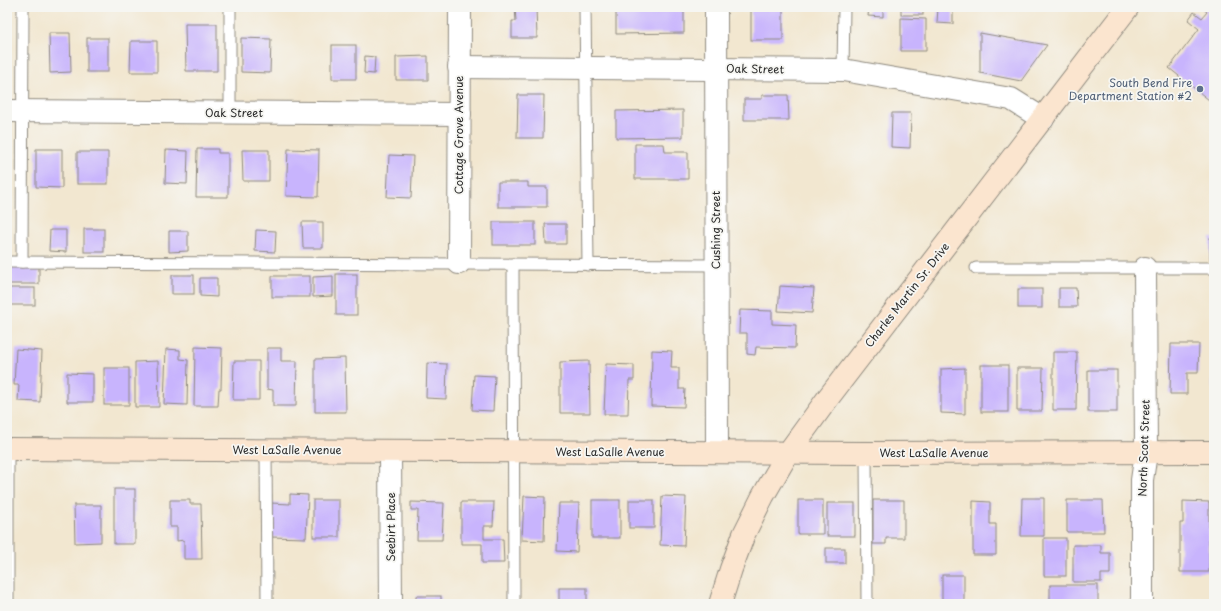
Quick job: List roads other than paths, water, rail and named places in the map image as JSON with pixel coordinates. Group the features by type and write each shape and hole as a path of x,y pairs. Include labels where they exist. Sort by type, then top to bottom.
{"street":[{"name":"Cottage Grove Avenue","path":"459,263 460,7"},
{"name":"Cushing Street","path":"716,7 717,452"},
{"name":"Charles Martin Sr. Drive","path":"720,604 730,569 744,534 763,496 788,452 1128,7"},
{"name":"Oak Street","path":"459,67 843,70 1011,99 1043,119"},
{"name":"Oak Street","path":"14,111 460,114"},
{"name":"North Scott Street","path":"1142,604 1142,480 1146,453 1145,268"},
{"name":"West LaSalle Avenue","path":"8,449 866,453 1214,452"},
{"name":"Seebirt Place","path":"390,451 391,604"}],"lane":[{"path":"22,262 14,111 23,7"},
{"path":"230,7 230,112"},
{"path":"585,7 588,265"},
{"path":"843,70 844,7"},
{"path":"7,262 716,265"},
{"path":"512,264 514,604"},
{"path":"976,268 1214,268"},
{"path":"8,449 8,604"},
{"path":"266,450 267,604"},
{"path":"866,453 867,604"}],"place":[{"name":"South Bend Fire Department Station #2","path":"1200,89"}]}
